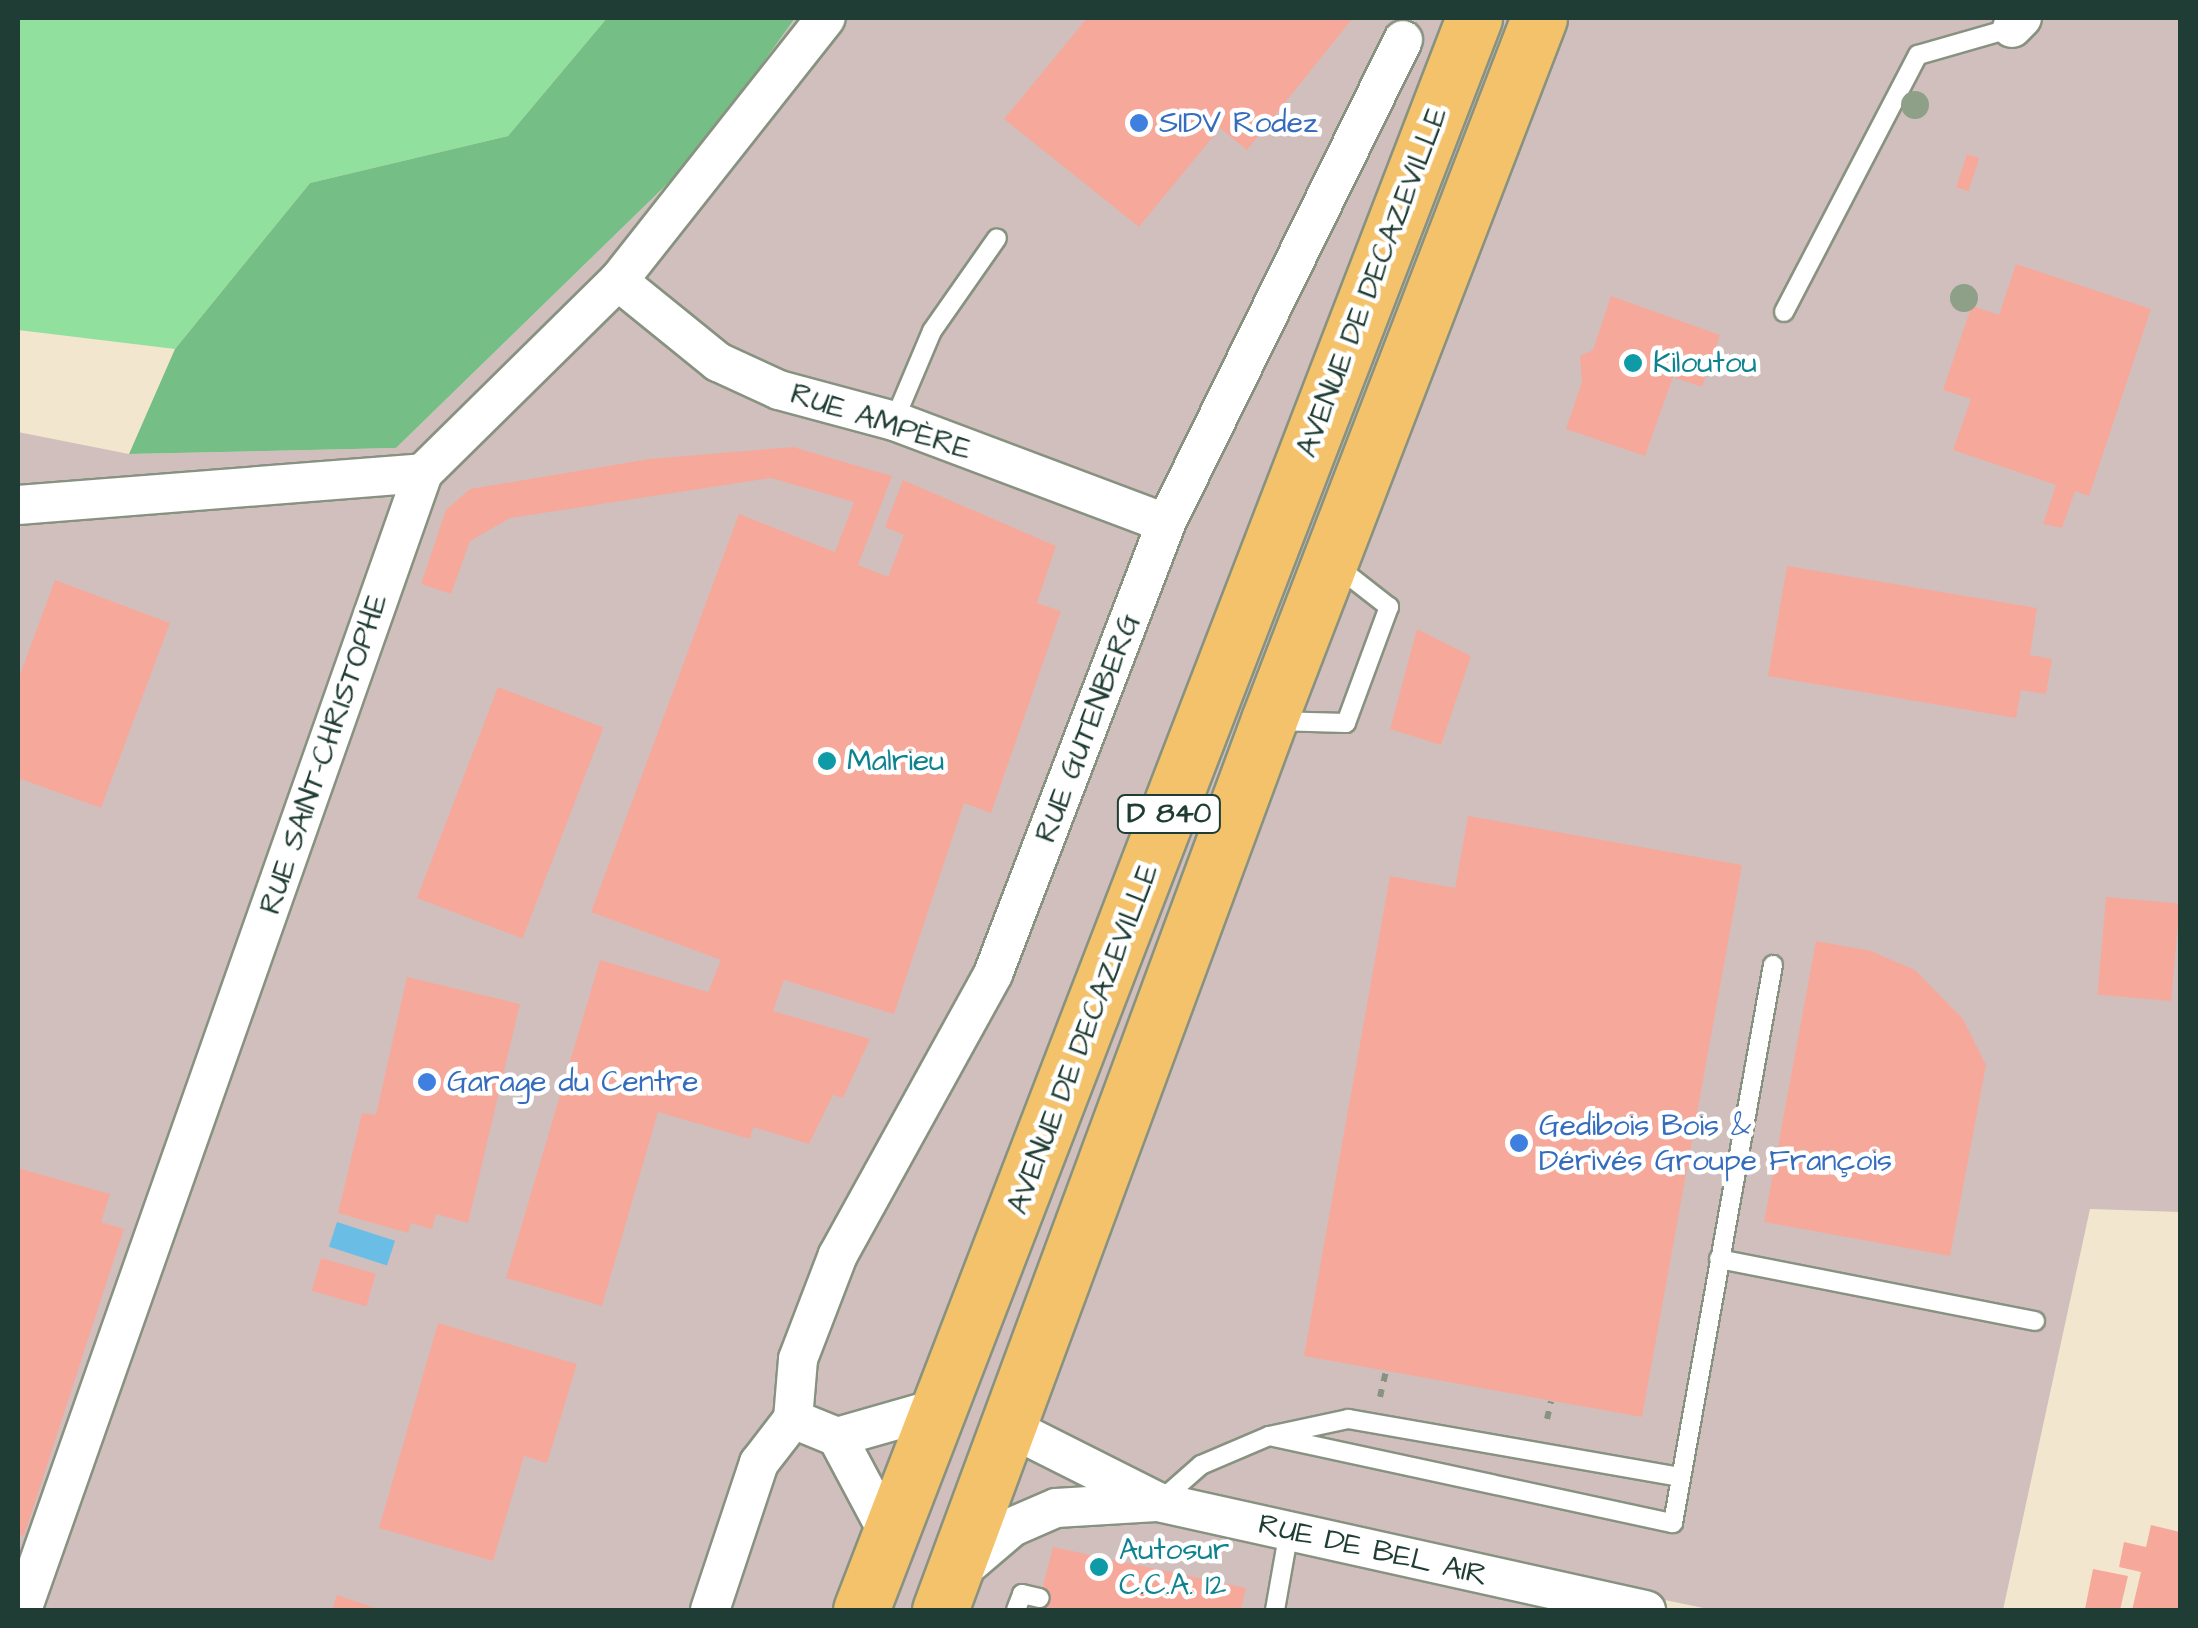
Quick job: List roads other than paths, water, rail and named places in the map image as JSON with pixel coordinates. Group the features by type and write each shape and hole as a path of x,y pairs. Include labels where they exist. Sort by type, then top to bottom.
{"main road":[{"name":"AVENUE DE DECAZEVILLE","path":"861,1610 1474,18"},
{"name":"AVENUE DE DECAZEVILLE","path":"947,1593 1269,720 1540,18"}],"street":[{"name":"RUE SAINT-CHRISTOPHE","path":"22,1610 423,473 618,281 826,18"},
{"name":"RUE GUTENBERG","path":"793,1419 798,1359 838,1254 993,974 1166,524 1405,29"},
{"name":"RUE AMPÈRE","path":"618,281 718,362 780,390 894,422 1166,524"},
{"path":"18,505 423,473"},
{"path":"710,1610 759,1463 793,1419 837,1437 942,1407"},
{"name":"RUE DE BEL AIR","path":"1011,1428 1158,1502 1646,1610"},
{"path":"837,1437 890,1538"},
{"name":"RUE DE BEL AIR","path":"947,1593 1012,1527 1056,1508 1158,1502"}],"lane":[{"path":"1784,312 1918,54 2017,22"},
{"path":"894,422 932,331 997,238"},
{"path":"1269,720 1346,723 1389,607 1331,562"},
{"path":"1269,1436 1673,1524 1678,1477 1773,965"},
{"path":"1718,1260 2035,1321"},
{"path":"1158,1502 1200,1466 1269,1436 1348,1419 1678,1477"},
{"path":"1275,1610 1289,1531"},
{"path":"1016,1610 1022,1594 1040,1598"}],"water":[{"path":"337,1222 395,1241 387,1266 329,1247"}],"place":[{"name":"SIDV Rodez","path":"1139,123"},
{"name":"Kiloutou","path":"1633,363"},
{"name":"Malrieu","path":"827,761"},
{"name":"Garage du Centre","path":"427,1082"},
{"name":"Gedibois Bois & Dérivés Groupe François","path":"1519,1143"},
{"name":"Autosur C.C.A. 12","path":"1099,1567"}]}
